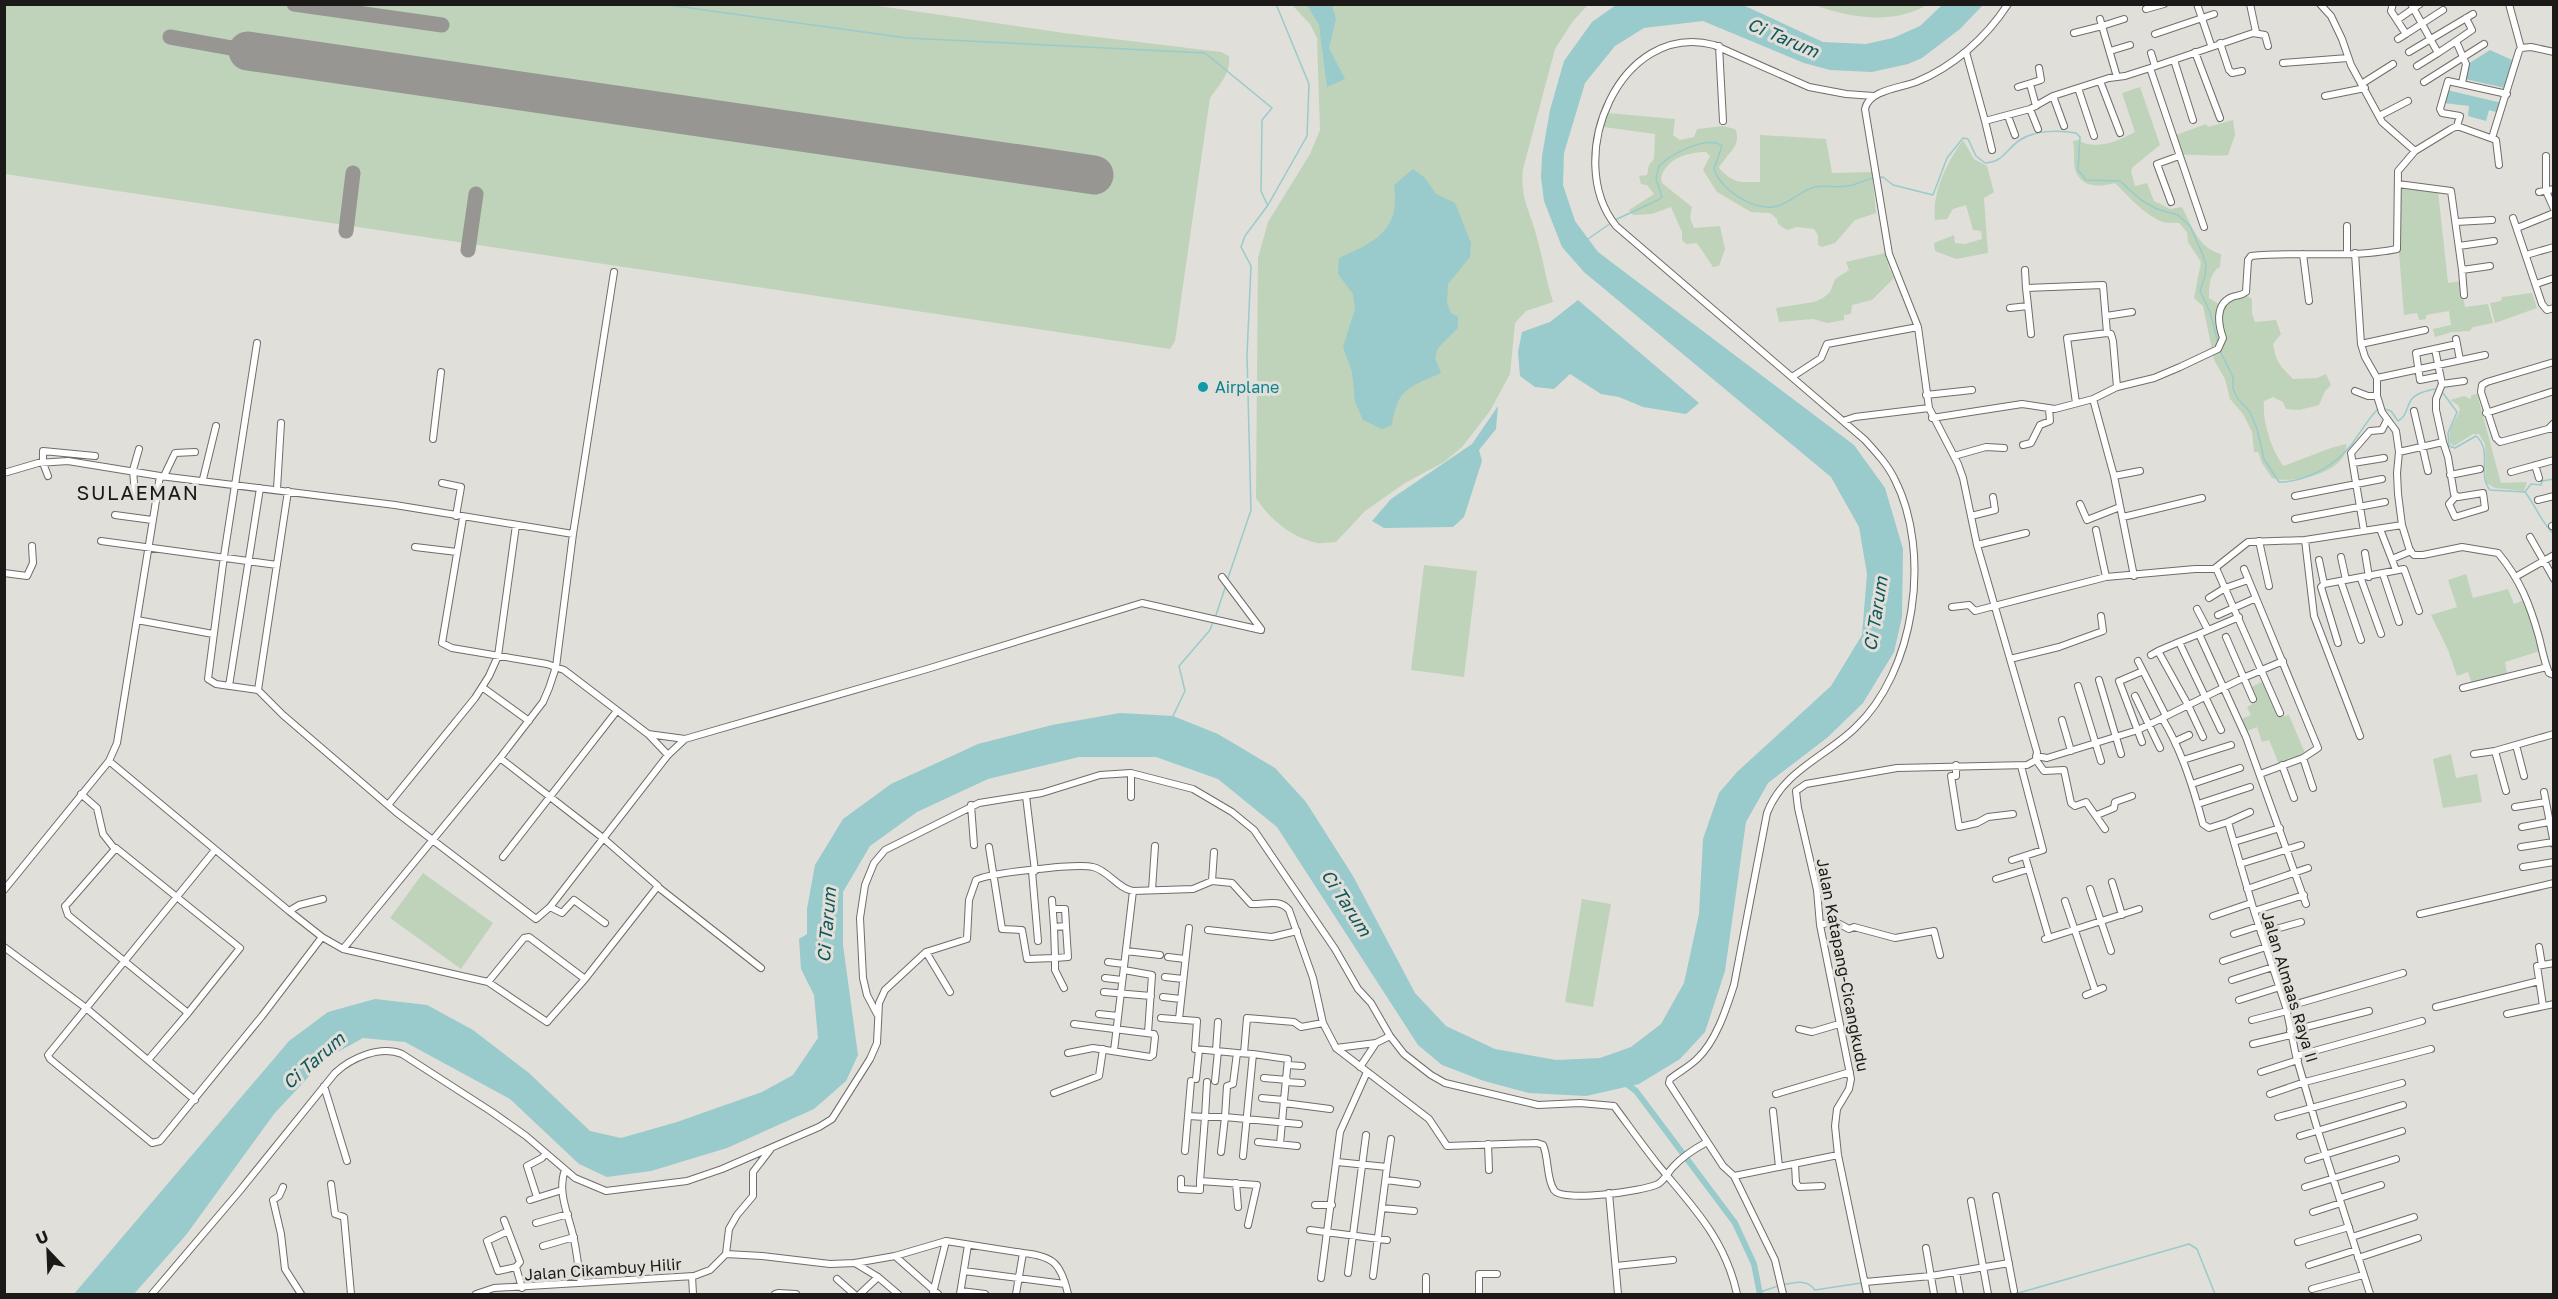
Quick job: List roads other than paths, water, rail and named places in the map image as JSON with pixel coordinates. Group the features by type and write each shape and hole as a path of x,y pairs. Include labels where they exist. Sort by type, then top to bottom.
{"street":[{"path":"2008,4 1966,52 1937,72 1875,96 1864,109 1891,264 1918,327 1929,408 1963,478 1977,545 2034,737 2036,758 2044,771 2064,770 2071,803 2075,806 2086,802 2106,829"},
{"path":"2146,9 2164,4"},
{"path":"2197,4 2211,45"},
{"path":"2250,4 2256,32"},
{"path":"2320,4 2331,16 2348,58 2382,122 2415,151"},
{"path":"2393,4 2391,8 2406,34"},
{"path":"2397,20 2412,7 2420,4"},
{"path":"2492,138 2521,48 2509,4"},
{"path":"2412,7 2438,53"},
{"path":"2398,39 2443,10"},
{"path":"2155,34 2214,14"},
{"path":"2409,52 2429,38 2473,14"},
{"path":"2417,66 2472,30 2466,18"},
{"path":"2074,33 2101,22 2124,19"},
{"path":"2101,22 2117,77"},
{"path":"1985,122 2033,108 2053,96 2153,67 2211,45 2256,32 2265,34 2268,46"},
{"path":"1783,1294 1775,1260 1734,1176 1723,1166 1669,1088 1669,1083 1670,1079 1697,1059 1711,1042 1729,1001 1734,986 1767,813 1782,786 1855,728 1878,700 1890,680 1899,658 1913,606 1912,549 1903,499 1896,481 1880,458 1843,421 1792,376 1616,226 1609,218 1599,193 1595,163 1605,115 1617,86 1646,55 1665,45 1699,41 1719,46 1809,87 1846,94 1875,96"},
{"path":"2456,41 2466,64 2462,83"},
{"path":"2220,43 2229,70 2232,73 2241,71"},
{"path":"2424,82 2484,44"},
{"path":"2110,51 2130,45"},
{"path":"1719,46 1723,121"},
{"path":"2521,48 2531,47 2553,52"},
{"path":"1966,52 1992,150"},
{"path":"2195,52 2220,118"},
{"path":"2151,53 2179,156 2204,227"},
{"path":"2283,63 2348,58"},
{"path":"2174,60 2193,120"},
{"path":"2325,96 2364,85 2393,64"},
{"path":"2018,87 2041,80 2039,68"},
{"path":"2100,81 2120,133"},
{"path":"1932,417 2022,404 2049,409 2093,399 2117,387 2154,378 2218,349 2223,338 2218,321 2219,314 2225,302 2246,292 2249,258 2293,253 2347,254 2394,250 2399,247 2398,171 2415,151 2457,126 2460,116 2442,112 2440,109 2446,82 2462,83 2507,94"},
{"path":"2030,84 2038,129"},
{"path":"2078,88 2094,136"},
{"path":"2053,96 2064,126"},
{"path":"2379,116 2408,101"},
{"path":"2008,116 2015,135"},
{"path":"2457,126 2496,140 2499,165"},
{"path":"2171,202 2157,164 2179,156"},
{"path":"2517,228 2553,211 2542,192 2546,156"},
{"path":"2398,184 2451,192 2464,296"},
{"path":"2542,192 2553,189"},
{"path":"2513,218 2544,308 2553,308"},
{"path":"2456,222 2492,220"},
{"path":"2347,226 2347,254"},
{"path":"2459,246 2494,241"},
{"path":"2526,255 2553,247"},
{"path":"2355,253 2361,344 2365,357 2377,378 2377,396 2381,409 2396,432 2402,525 2411,551 2415,555 2423,555 2462,547 2496,552 2517,576 2531,607 2549,673 2553,675"},
{"path":"2303,254 2309,301"},
{"path":"2462,270 2490,266"},
{"path":"2025,270 2031,334"},
{"path":"343,949 500,758 543,702 556,667 573,534 614,272"},
{"path":"2535,284 2553,278"},
{"path":"2026,288 2102,285 2107,333"},
{"path":"2010,308 2028,306"},
{"path":"2106,316 2132,312"},
{"path":"1792,376 1821,358 1827,344 1918,327"},
{"path":"2361,344 2425,330"},
{"path":"2076,403 2067,338 2111,334 2117,387"},
{"path":"2440,376 2421,384 2415,350 2435,349 2456,341 2460,360"},
{"path":"257,344 213,634 208,678 210,682 258,690 388,805 536,919 550,907 668,755 685,739"},
{"path":"2435,349 2441,386 2437,396 2436,410 2456,496"},
{"path":"2377,378 2485,356"},
{"path":"2553,362 2482,384 2481,392 2496,438 2500,442 2551,429 2553,423"},
{"path":"433,440 441,372"},
{"path":"2441,386 2464,381"},
{"path":"1926,395 1972,390"},
{"path":"2355,391 2368,396 2377,396"},
{"path":"2487,413 2553,391"},
{"path":"2093,399 2114,476 2134,576"},
{"path":"1843,421 1855,417 1929,408"},
{"path":"2023,446 2031,443 2040,425 2050,422 2049,409"},
{"path":"2414,411 2428,471"},
{"path":"2364,531 2351,453 2370,431 2382,430 2387,420"},
{"path":"277,489 281,423"},
{"path":"203,479 216,426"},
{"path":"2399,452 2443,442"},
{"path":"1954,456 1986,447 2004,448"},
{"path":"135,495 134,470 139,449"},
{"path":"48,476 43,463 43,451 95,456"},
{"path":"4,890 109,761 117,743 147,547 162,476 175,453 195,452"},
{"path":"2353,463 2384,458"},
{"path":"2511,472 2553,460"},
{"path":"4,473 43,463 68,461 162,476 203,479 394,505 573,534"},
{"path":"2535,465 2539,478"},
{"path":"2450,475 2480,469"},
{"path":"2114,476 2140,471"},
{"path":"2295,496 2382,479"},
{"path":"442,483 461,487 457,552 442,643 452,648 556,667 573,675 616,712 648,734 668,755"},
{"path":"230,686 260,488"},
{"path":"258,690 288,491"},
{"path":"2483,493 2485,508 2455,517 2450,504 2456,496 2483,493"},
{"path":"2538,500 2553,496"},
{"path":"1971,516 1995,510 1993,497"},
{"path":"2123,517 2202,498"},
{"path":"2295,519 2385,502"},
{"path":"2080,504 2087,520 2120,507"},
{"path":"115,515 152,520"},
{"path":"388,805 482,687 498,656 516,525"},
{"path":"1952,607 1969,605 1975,611 2106,577 2216,568 2244,544 2259,541 2305,540 2402,525"},
{"path":"2380,529 2396,570"},
{"path":"2096,530 2106,577"},
{"path":"1977,545 2026,533"},
{"path":"2530,537 2553,579"},
{"path":"2305,540 2314,616 2360,736"},
{"path":"101,541 277,565"},
{"path":"2259,541 2269,586"},
{"path":"4,573 27,576 33,563 32,546"},
{"path":"415,548 457,552"},
{"path":"2392,559 2411,551"},
{"path":"2365,553 2369,577"},
{"path":"2517,576 2553,555"},
{"path":"2341,557 2343,581 2361,640"},
{"path":"2319,560 2324,584 2321,587 2338,643"},
{"path":"2216,568 2280,713"},
{"path":"2244,569 2318,748 2303,758 2260,774"},
{"path":"2324,584 2405,570 2419,611"},
{"path":"2383,574 2399,622"},
{"path":"648,734 685,739 927,669 1142,603 1261,630 1222,577"},
{"path":"2209,598 2225,588 2248,579"},
{"path":"2361,579 2381,634"},
{"path":"2218,615 2256,598"},
{"path":"2197,609 2208,630"},
{"path":"2010,659 2059,647 2103,631 2101,616"},
{"path":"2151,655 2239,617"},
{"path":"137,620 213,634"},
{"path":"2199,634 2260,774 2289,850 2306,904"},
{"path":"2226,637 2253,699"},
{"path":"2179,642 2221,730"},
{"path":"2158,651 2203,737"},
{"path":"2036,758 2047,758 2138,730 2205,696 2283,661"},
{"path":"2138,662 2176,741 2205,827 2228,822 2250,812"},
{"path":"2463,688 2547,667"},
{"path":"2142,742 2121,681 2143,671"},
{"path":"2099,680 2121,754"},
{"path":"2078,686 2101,762"},
{"path":"482,687 529,721"},
{"path":"2135,696 2160,748"},
{"path":"502,857 616,712"},
{"path":"2062,720 2071,751"},
{"path":"2474,754 2495,751 2553,734"},
{"path":"2176,741 2189,735"},
{"path":"2516,745 2524,776"},
{"path":"2183,760 2231,746"},
{"path":"2495,751 2506,791"},
{"path":"500,758 603,838 658,887 760,968"},
{"path":"1782,786 1793,788 1796,791 1806,784 1897,768 1956,765 2021,766 2031,764 2036,758"},
{"path":"2303,758 2313,788"},
{"path":"109,761 322,937 343,949 488,982 547,1022 585,979 658,887"},
{"path":"1956,765 1956,776 1951,776 1959,827 1977,823 1988,817 2013,814"},
{"path":"2282,765 2294,798"},
{"path":"2012,860 2043,850 2021,766"},
{"path":"2192,784 2240,768"},
{"path":"1131,773 1131,797"},
{"path":"877,1014 867,995 862,968 861,909 862,894 868,875 885,850 971,805 1026,796 1100,775 1131,773 1183,785 1246,822 1262,839 1299,899 1335,949 1358,989 1371,1003 1390,1036 1414,1063 1446,1083 1538,1105 1580,1103 1614,1106 1704,1218 1718,1244 1737,1294"},
{"path":"2198,804 2250,786"},
{"name":"Jalan Katapang-Cicangkudu","path":"1796,791 1817,890 1820,925 1850,1072 1849,1089 1835,1116 1838,1155 1867,1294"},
{"path":"2521,847 2553,843 2544,792"},
{"path":"81,794 97,808 105,838 114,848 118,848 240,948 148,1060"},
{"path":"1026,796 1038,941"},
{"path":"2097,815 2115,807 2115,802 2132,796"},
{"path":"2515,807 2546,802"},
{"path":"971,805 974,845"},
{"name":"Jalan Almaas Raya II","path":"2228,822 2247,889 2280,987 2318,1131 2370,1294"},
{"path":"2522,826 2549,822"},
{"path":"2234,843 2280,828"},
{"path":"2240,864 2301,845"},
{"path":"1152,890 1155,846"},
{"path":"989,847 1002,929 1022,930 1027,959 1068,957 1065,909 1053,909"},
{"path":"114,848 68,903 66,910 68,915 188,1013"},
{"path":"215,850 48,1055 152,1143 160,1141 195,1100 322,937"},
{"path":"1212,881 1214,852"},
{"path":"2025,856 2047,939 2139,909"},
{"path":"2523,867 2553,862"},
{"path":"152,1294 238,1193 335,1073 349,1063 378,1052 397,1052 492,1112 582,1183 606,1191 639,1189 687,1181 819,1127 832,1119 874,1050 878,1035 877,1014 885,990 926,952 937,947 966,941 972,888 976,880 993,875 1091,866 1125,889 1133,891 1193,889 1212,881 1232,883 1251,904 1285,905 1299,899"},
{"path":"2247,889 2308,867"},
{"path":"1996,879 2029,869"},
{"path":"2112,882 2122,915"},
{"path":"2420,914 2553,883"},
{"path":"2090,889 2111,951"},
{"path":"1114,1051 1133,891"},
{"path":"2254,911 2304,895"},
{"path":"289,911 299,905 323,899"},
{"path":"550,907 562,913 574,900 605,923"},
{"path":"1052,900 1055,970 1064,988"},
{"path":"2065,901 2095,990"},
{"path":"2213,916 2252,903"},
{"path":"1285,905 1297,931 1313,978 1323,1023 1336,1048 1430,1119 1446,1146 1542,1145 1553,1188 1557,1193 1573,1196 1609,1193 1657,1184 1673,1167 1707,1142"},
{"path":"1820,925 1834,921 1849,929 1854,927 1895,938 1934,931 1940,955"},
{"path":"2261,933 2301,922"},
{"path":"1054,927 1066,926"},
{"path":"2234,934 2259,926"},
{"path":"1179,1020 1189,928"},
{"path":"1208,930 1272,937 1297,931"},
{"path":"488,982 524,938 529,937 585,979"},
{"path":"1055,945 1067,945"},
{"path":"4,947 86,1008 195,1100"},
{"path":"2223,961 2266,947"},
{"path":"2539,947 2542,965"},
{"path":"1126,951 1160,955"},
{"path":"926,952 950,992"},
{"path":"1168,957 1185,959"},
{"path":"1108,962 1151,974 1148,1033"},
{"path":"2543,1006 2537,966 2553,963"},
{"path":"2232,980 2273,967"},
{"path":"2252,1020 2403,973"},
{"path":"1165,977 1183,979"},
{"path":"1106,978 1122,980"},
{"path":"2436,1006 2539,981"},
{"path":"2239,1000 2280,987"},
{"path":"2085,995 2103,988"},
{"path":"1104,992 1151,996"},
{"path":"1163,997 1181,999"},
{"path":"2507,1014 2553,1004"},
{"path":"2253,1044 2370,1011"},
{"path":"1099,1014 1118,1016"},
{"path":"1161,1018 1197,1022 1195,1049 1287,1058 1280,1144"},
{"path":"1244,1053 1247,1018 1294,1022 1304,1027 1323,1023"},
{"path":"2261,1072 2297,1058 2422,1021"},
{"path":"1215,1081 1218,1022"},
{"path":"1068,1053 1089,1048 1153,1056 1155,1036 1148,1033 1074,1024"},
{"path":"1799,1029 1812,1032 1839,1024"},
{"path":"1336,1048 1376,1043 1390,1036"},
{"path":"1360,1067 1376,1043"},
{"path":"1054,1093 1099,1076 1103,1049"},
{"path":"2270,1094 2305,1082 2431,1049"},
{"path":"1185,1151 1188,1116 1199,1050"},
{"path":"1221,1152 1227,1086 1233,1084 1236,1053"},
{"path":"1243,1156 1253,1054"},
{"path":"1288,1065 1302,1066"},
{"path":"1322,1278 1342,1125 1367,1072"},
{"path":"1776,1095 1850,1072"},
{"path":"1263,1078 1302,1083"},
{"path":"1181,1179 1180,1190 1200,1190 1207,1082"},
{"path":"2278,1117 2311,1106 2402,1083"},
{"path":"324,1086 347,1161"},
{"path":"1262,1098 1330,1109"},
{"path":"2300,1136 2403,1105"},
{"path":"1773,1111 1779,1167"},
{"path":"1188,1116 1299,1124"},
{"path":"2308,1160 2402,1131"},
{"path":"1348,1273 1366,1135"},
{"path":"1373,1276 1391,1139"},
{"path":"1258,1142 1297,1146"},
{"path":"1488,1144 1489,1170"},
{"path":"772,1147 753,1172 753,1196 731,1226 726,1251 830,1264 855,1263 895,1256 946,1241 1044,1255 1054,1260 1068,1294"},
{"path":"537,1197 527,1166 542,1158 546,1153"},
{"path":"1734,1176 1838,1155"},
{"path":"2305,1187 2396,1159"},
{"path":"1336,1162 1387,1167"},
{"path":"1795,1165 1799,1187 1822,1186"},
{"path":"565,1170 561,1181 562,1190 574,1237 581,1283"},
{"path":"1386,1180 1417,1184"},
{"path":"1200,1181 1257,1185 1248,1225"},
{"path":"1236,1183 1238,1207"},
{"path":"331,1184 335,1214 344,1217 351,1294"},
{"path":"2313,1212 2381,1185"},
{"path":"283,1187 279,1196 273,1200 281,1234 285,1269 301,1294"},
{"path":"530,1200 562,1190"},
{"path":"1609,1193 1618,1294"},
{"path":"1996,1196 2014,1291"},
{"path":"1971,1201 1988,1294"},
{"path":"1315,1205 1332,1205"},
{"path":"1382,1208 1414,1211"},
{"path":"536,1223 568,1214"},
{"path":"2352,1237 2414,1217"},
{"path":"504,1220 520,1262 516,1267 496,1271 487,1240 508,1231"},
{"path":"2298,1242 2349,1227"},
{"path":"1310,1230 1387,1240"},
{"path":"543,1246 574,1237"},
{"path":"2358,1258 2418,1238"},
{"path":"935,1294 946,1241"},
{"path":"968,1245 961,1293 985,1294"},
{"path":"1926,1248 1934,1294"},
{"path":"2309,1265 2356,1250"},
{"name":"Jalan Cikambuy Hilir","path":"476,1294 494,1288 517,1290 581,1283 692,1276 710,1270 726,1251"},
{"path":"1016,1294 1023,1253"},
{"path":"895,1256 935,1294"},
{"path":"1616,1266 1673,1260"},
{"path":"855,1263 878,1277 898,1294"},
{"path":"1865,1282 1931,1276 2008,1263"},
{"path":"516,1267 517,1290"},
{"path":"964,1271 1065,1284"},
{"path":"1956,1272 1960,1294"},
{"path":"1469,1294 1479,1294 1479,1274 1497,1274"},
{"path":"2312,1289 2363,1275"},
{"path":"692,1276 693,1294"},
{"path":"860,1294 878,1277"},
{"path":"1426,1277 1426,1294"},
{"path":"837,1279 854,1294"},
{"path":"775,1294 796,1294"}],"water":[{"path":"1307,5 1332,5 1336,19 1329,48 1345,79 1327,87 1319,25"},
{"name":"Ci Tarum","path":"1616,5 1743,5 1823,42 1866,44 1893,38 1920,26 1942,5 1983,5 1960,29 1922,58 1908,64 1872,72 1830,70 1804,63 1703,21 1644,28 1615,46 1585,83 1564,153 1563,185 1575,221 1598,252 1854,445 1885,488 1903,549 1902,617 1894,652 1863,703 1828,737 1768,783 1746,822 1725,971 1705,1032 1680,1059 1639,1084 1586,1096 1529,1093 1484,1081 1442,1065 1418,1045 1277,827 1218,779 1156,757 1079,757 988,779 917,812 870,846 843,892 843,945 858,1055 846,1081 814,1109 727,1148 651,1171 607,1177 579,1164 510,1099 405,1042 363,1038 325,1059 274,1114 186,1235 134,1294 74,1294 289,1041 328,1012 375,999 427,1005 473,1030 529,1073 590,1131 621,1138 677,1122 762,1092 793,1075 818,1038 814,995 801,969 799,939 807,934 807,909 815,865 843,819 891,784 978,744 1052,725 1120,713 1173,716 1218,734 1275,768 1306,802 1353,876 1415,993 1446,1026 1495,1049 1556,1060 1600,1058 1631,1047 1661,1024 1684,983 1699,914 1703,839 1719,793 1737,772 1831,686 1862,635 1867,574 1859,527 1831,477 1584,272 1562,247 1544,201 1541,177 1542,156 1550,110 1564,61 1592,22"},
{"path":"2490,50 2512,60 2505,88 2465,79 2468,64"},
{"path":"2447,90 2502,103 2499,113 2489,110 2486,121 2468,116 2469,106 2444,103"},
{"path":"1413,169 1425,178 1436,194 1455,203 1471,243 1470,257 1448,284 1447,304 1451,313 1458,317 1458,328 1438,348 1435,358 1441,373 1407,390 1397,403 1392,425 1382,429 1363,420 1355,402 1352,372 1343,347 1355,309 1353,294 1338,274 1339,258 1364,246 1383,232 1393,213 1394,185"},
{"path":"1578,300 1699,403 1686,414 1643,407 1619,397 1601,394 1570,374 1554,389 1535,387 1520,376 1518,352 1522,332 1550,322"},
{"path":"1498,406 1496,429 1479,450 1482,461 1464,517 1453,527 1384,528 1372,521 1391,499 1472,444"}],"waterway":[{"path":"661,4 907,38 1205,53 1272,108 1262,120 1261,191 1267,204"},
{"path":"1227,581 1251,510 1247,355 1251,266 1241,247 1245,236 1268,205 1307,136 1309,84 1276,4"},
{"path":"1879,178 1883,177 1893,185 1933,195 1947,158 1963,138 1968,139 1976,156 1985,163 2001,158 2020,140 2033,134 2055,131 2076,133 2080,137 2078,170 2086,180 2120,181 2141,200 2157,209 2178,215 2190,226 2206,265 2200,291 2210,312 2218,343"},
{"path":"1615,220 1662,197 1656,179 1659,166 1680,151 1699,144 1715,143 1722,146 1714,169 1718,177 1738,197 1764,207 1779,206 1815,187 1848,186 1874,178"},
{"path":"1588,239 1611,223"},
{"path":"2220,351 2233,377 2233,389 2238,399 2250,412 2257,429 2264,459 2279,482 2310,476 2338,459 2377,410"},
{"path":"2382,408 2391,411 2398,421 2416,396 2434,389 2438,391"},
{"path":"2443,393 2457,412 2448,433 2449,446 2455,448 2476,436 2484,448 2485,477 2490,490 2525,492 2554,534"},
{"path":"2525,492 2531,484 2541,485 2542,481 2554,479"},
{"path":"1215,618 1226,585"},
{"path":"1173,716 1185,691 1179,666 1210,630 1213,622"},
{"path":"1623,1081 1636,1091 1735,1223 1754,1264 1760,1294"},
{"path":"2015,1294 2189,1244 2197,1249 2215,1294"},
{"path":"1782,1285 1804,1283 1815,1290 1861,1283 1864,1294"},
{"path":"1760,1292 1778,1286"}],"place":[{"name":"Airplane","path":"1203,387"}],"district":[{"name":"SULAEMAN","path":"138,493"}]}
